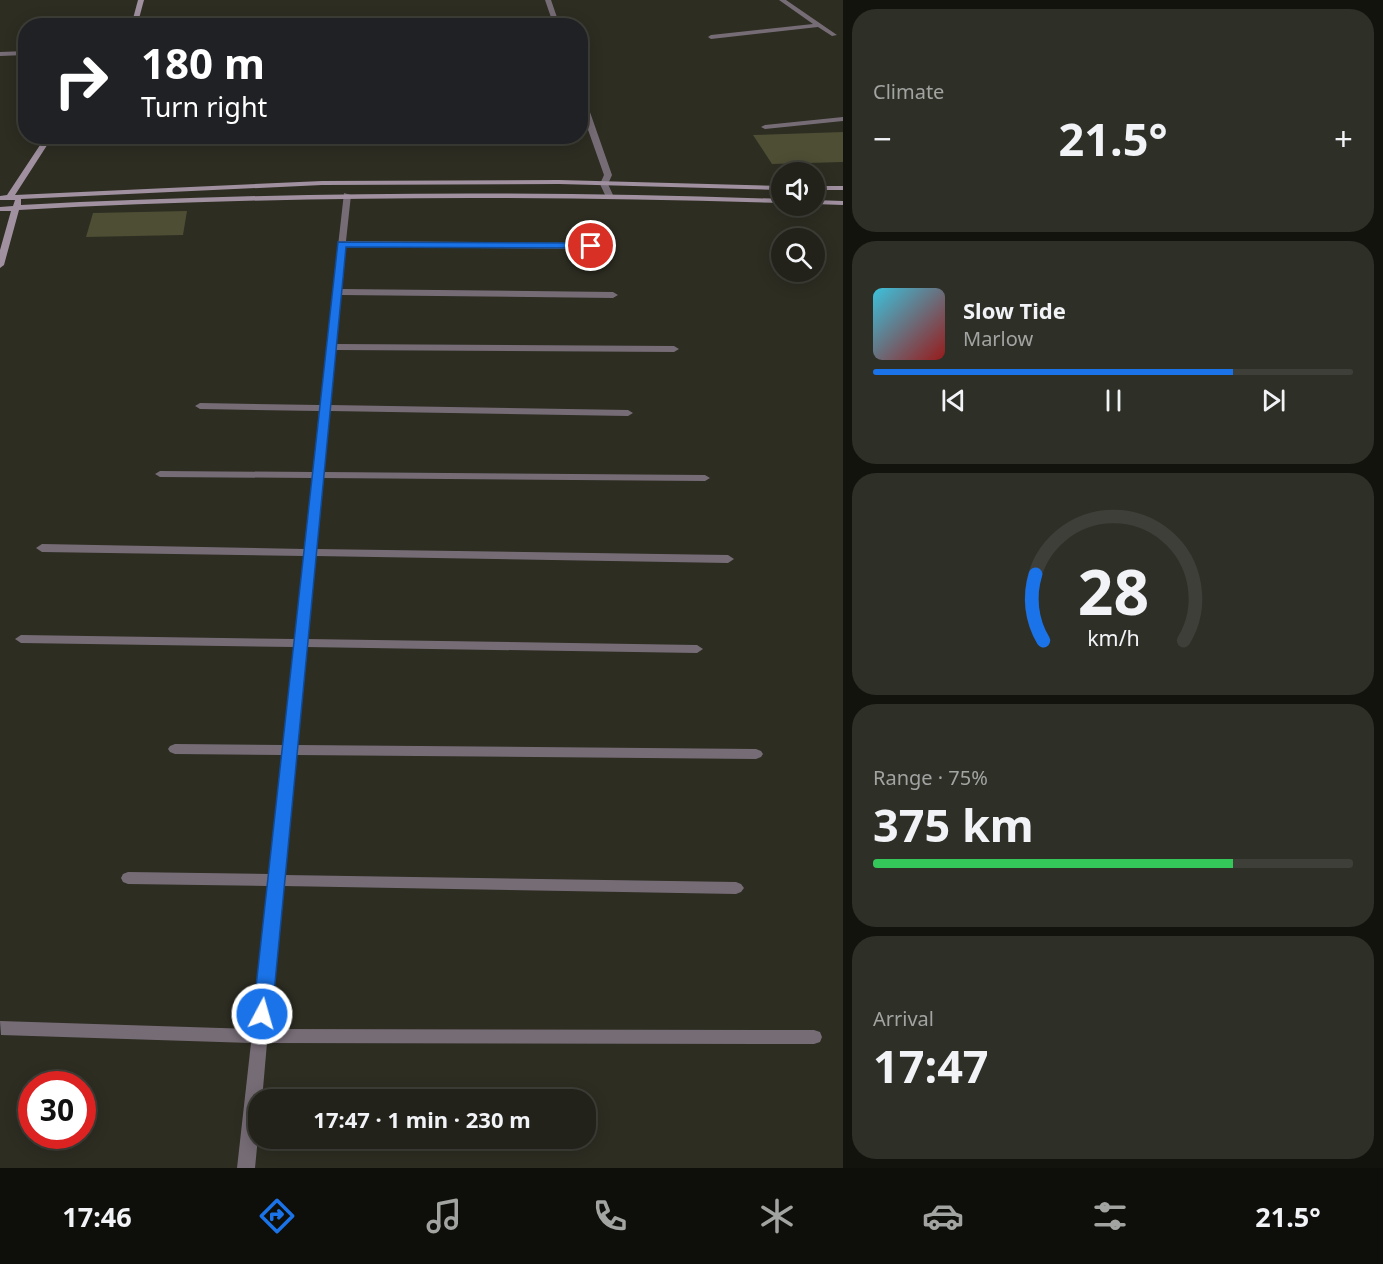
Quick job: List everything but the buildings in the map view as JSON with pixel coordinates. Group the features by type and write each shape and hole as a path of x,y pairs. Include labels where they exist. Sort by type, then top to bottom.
{"street":[{"path":"136,18 141,0"},
{"path":"548,0 554,18"},
{"path":"782,0 834,34"},
{"path":"711,37 821,25"},
{"path":"0,54 18,53"},
{"path":"588,118 608,175 604,184 609,195"},
{"path":"765,127 843,119"},
{"path":"0,265 16,208 15,197 46,144"},
{"path":"0,198 322,183 604,184 771,188"},
{"path":"825,188 843,188"},
{"path":"246,1168 347,195"},
{"path":"0,209 347,195 609,195 771,201"},
{"path":"825,202 843,203"},
{"path":"342,244 591,246"},
{"path":"337,292 613,295"},
{"path":"331,347 674,349"},
{"path":"200,406 628,412"},
{"path":"160,474 705,478"},
{"path":"42,549 728,559"},
{"path":"21,639 697,649"},
{"path":"175,750 756,754"},
{"path":"128,878 736,888"},
{"path":"1,1028 260,1036 814,1037"}],"green space":[{"path":"843,132 843,162 771,162 753,135"},
{"path":"187,211 183,235 86,237 93,213"}],"route":[{"path":"262,1014 342,244 591,246"}]}
